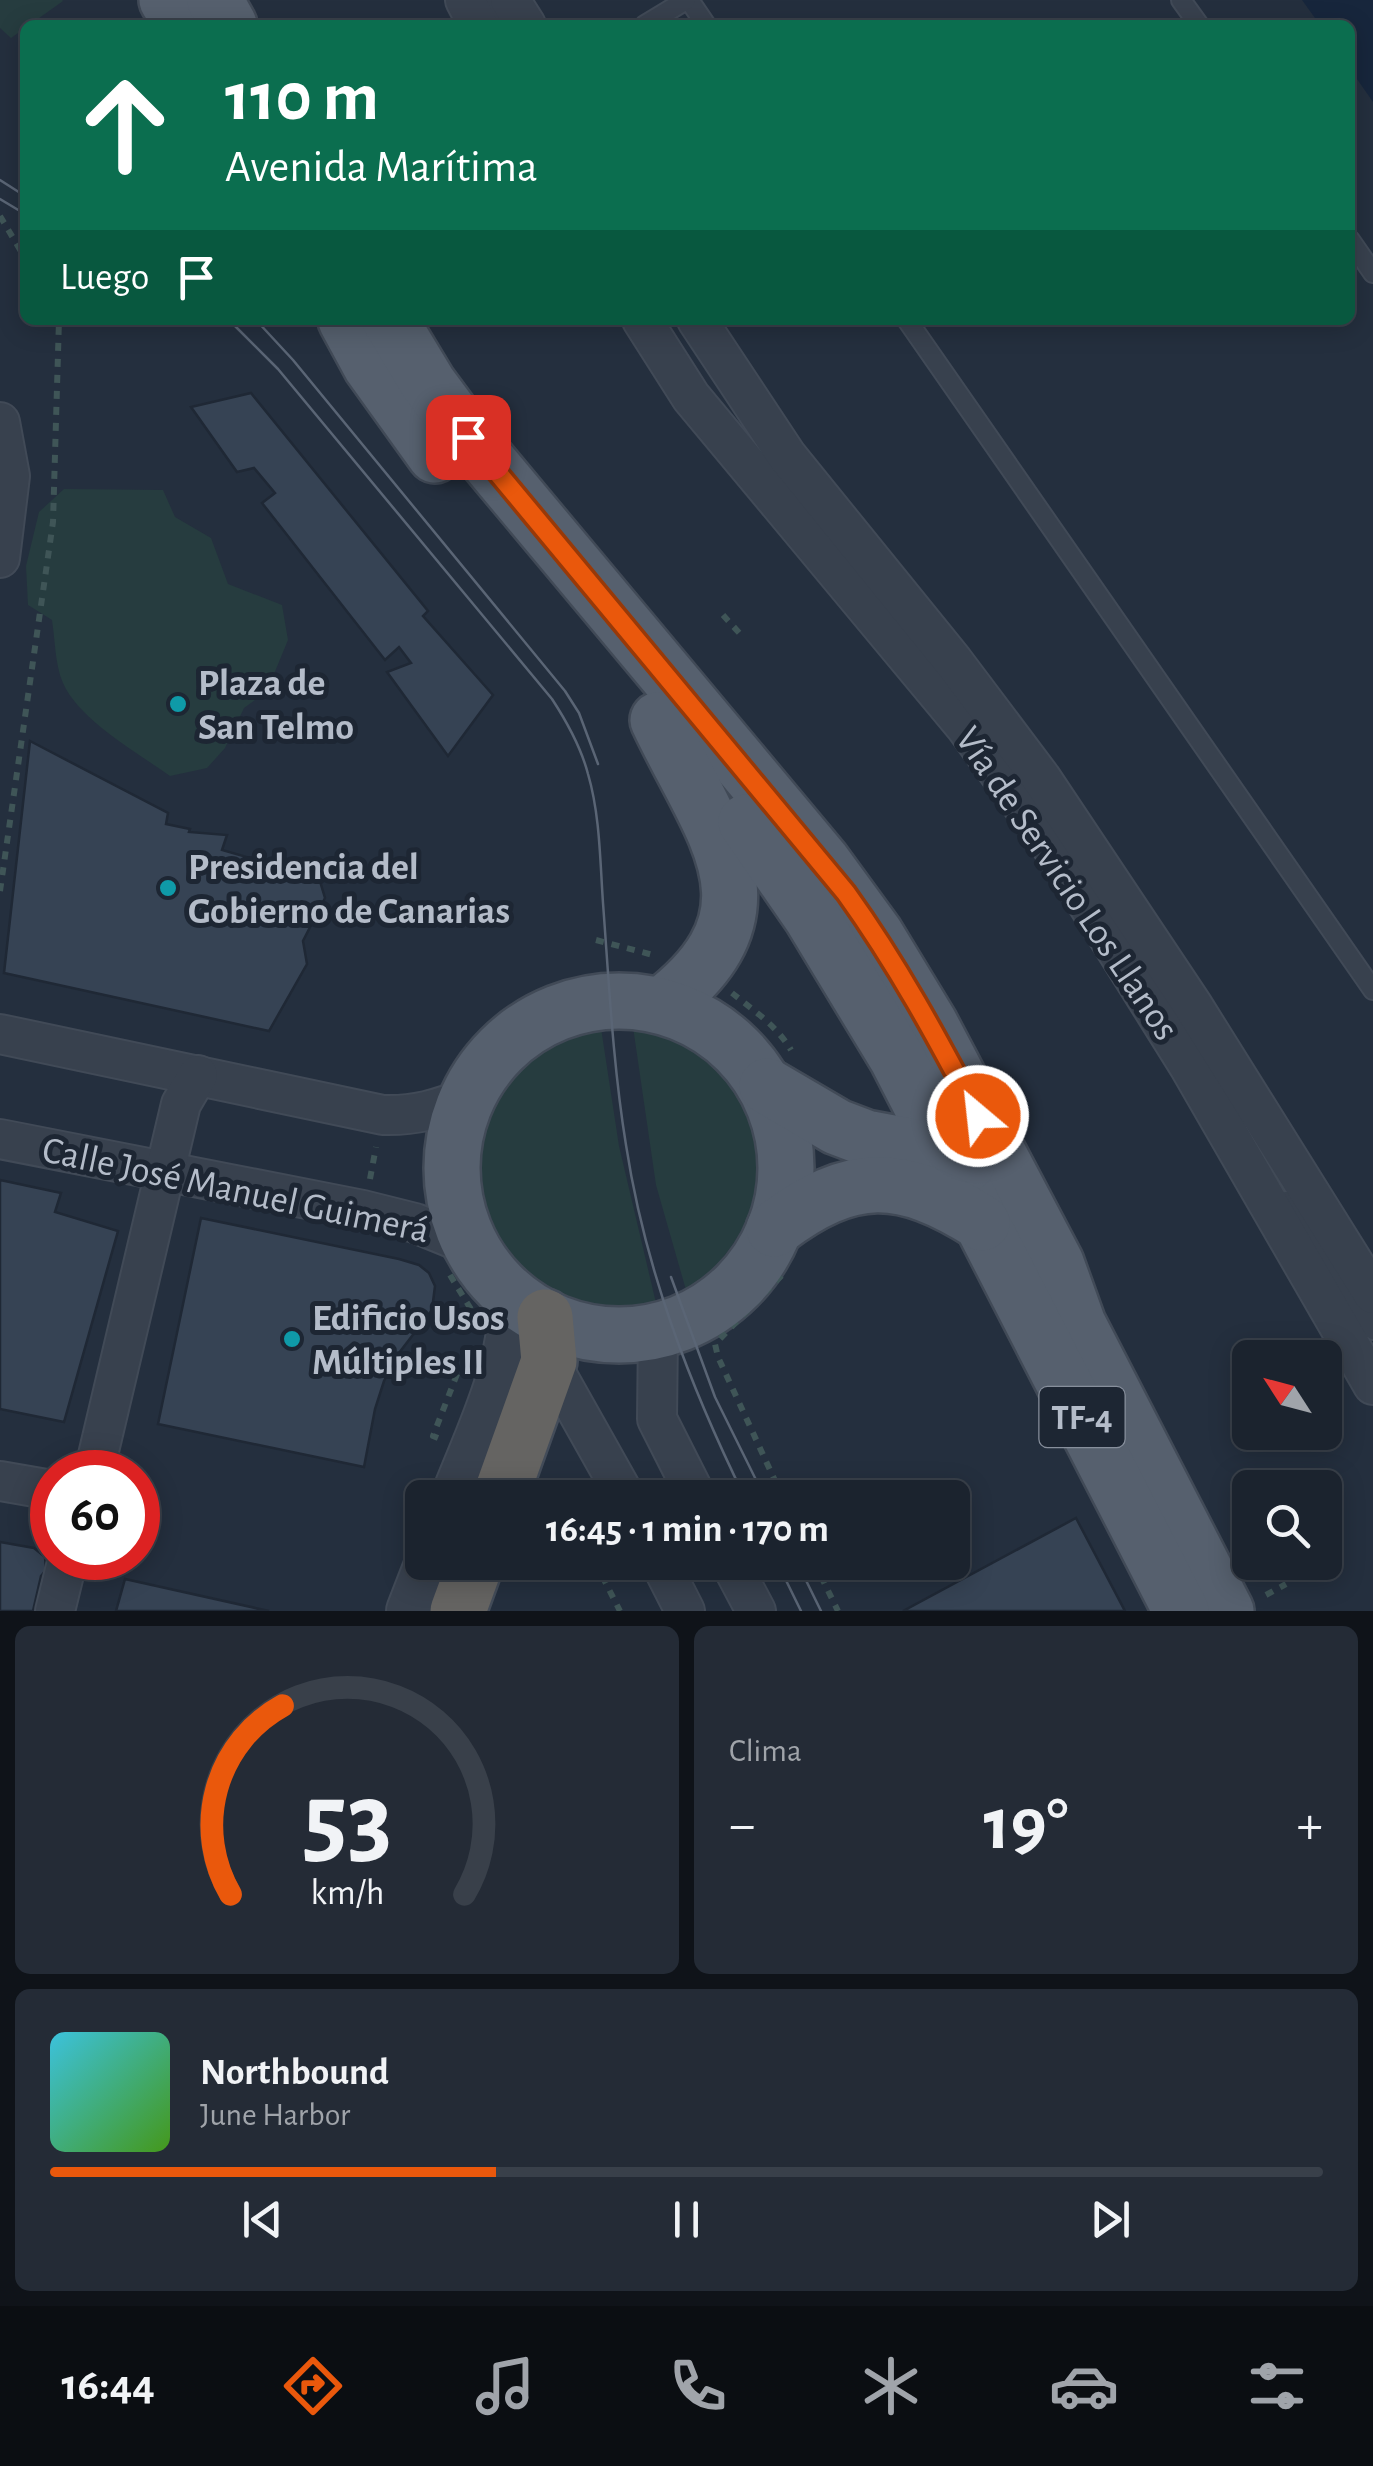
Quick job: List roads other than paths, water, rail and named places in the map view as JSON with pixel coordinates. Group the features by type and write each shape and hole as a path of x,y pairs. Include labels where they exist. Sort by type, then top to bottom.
{"highway":[{"path":"502,1480 521,1324"},
{"path":"458,1611 469,1580"}],"main road":[{"path":"349,325 371,366 436,457 822,861 876,935 930,1024 1056,1263 1078,1324"},
{"path":"393,325 428,383 660,694 718,784 774,858 896,1058 982,1223"},
{"path":"660,694 727,868 731,897 728,926 712,956 686,986 660,1006"},
{"path":"784,1246 786,1166 782,1130 767,1086 729,1040 704,1022 660,1006 610,999 580,1003 522,1029 500,1048 468,1097 456,1130 451,1166 456,1255 490,1275 521,1324 624,1338 658,1332 714,1306 759,1259 784,1246 824,1195 857,1186 913,1188 947,1201 982,1223"},
{"path":"767,1086 838,1127 866,1138 971,1165 988,1179 1040,1283 1078,1324"},
{"name":"TF-4","path":"982,1223 1181,1611"},
{"name":"TF-4","path":"1078,1324 1226,1611"}],"street":[{"name":"Vía de Servicio Los Llanos","path":"645,325 691,398 965,726 1082,890 1189,1066 1373,1385"},
{"name":"Vía de Servicio Los Llanos","path":"699,325 787,456 952,660 1041,778 1182,990 1373,1294"},
{"path":"0,422 10,476 0,558"},
{"path":"0,1034 383,1116 411,1116 468,1097"},
{"path":"99,1450 182,1104 198,1075"},
{"name":"Calle José Manuel Guimerá","path":"0,1138 400,1218 456,1255"},
{"path":"462,1480 509,1353 514,1323 521,1324 615,1480"},
{"path":"658,1332 657,1419 687,1480"},
{"path":"0,1480 30,1486"},
{"path":"55,1611 63,1580"},
{"path":"411,1611 423,1580"},
{"path":"669,1580 685,1611"},
{"path":"740,1580 756,1611"}],"lane":[{"path":"654,20 688,0"},
{"path":"1355,247 1373,273"},
{"path":"910,325 1373,990"},
{"path":"1189,1066 1346,1286 1373,1330"}],"water":[{"path":"1302,0 1373,0 1373,102 1355,76 1355,20 1316,20"}],"tram line":[{"path":"0,180 20,193"},
{"path":"0,199 20,211"},
{"path":"234,325 278,369 552,699 577,744 588,774 597,821 615,1054 634,1191 672,1326 737,1480"},
{"path":"261,325 565,691 579,713 598,764"},
{"path":"671,1277 715,1397 756,1480"},
{"path":"786,1580 801,1611"},
{"path":"806,1580 821,1611"}],"place":[{"name":"Plaza de San Telmo","path":"178,704"},
{"name":"Presidencia del Gobierno de Canarias","path":"168,888"},
{"name":"Edificio Usos Múltiples II","path":"292,1339"}]}
